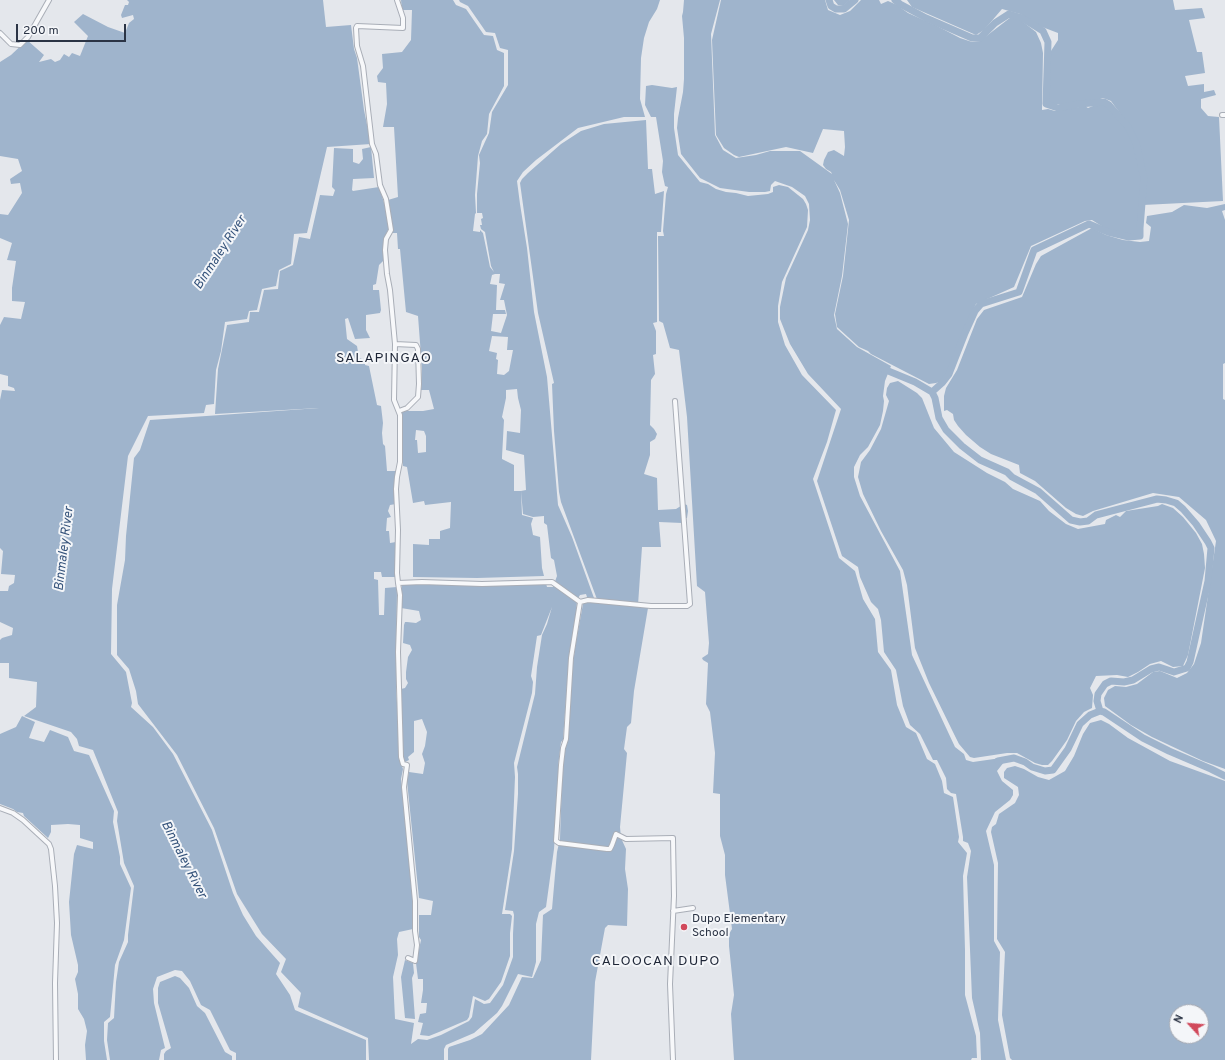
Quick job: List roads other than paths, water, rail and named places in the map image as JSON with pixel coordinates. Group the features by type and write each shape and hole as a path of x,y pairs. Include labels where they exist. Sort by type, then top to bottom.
{"street":[{"path":"0,33 11,44 15,46 20,45 28,37 49,0"},
{"path":"397,0 404,18 403,28 358,26 356,28 357,46 363,66 372,144 376,154 380,185 386,199 391,230 386,239 385,250 395,344 394,400 400,410 400,462 396,489 398,530 397,573 400,595 398,652 401,757 403,764 407,765 404,787 415,901 415,931 417,945 415,961 408,958"},
{"path":"395,344 416,344 418,348 418,397 407,408 400,410"},
{"path":"398,583 422,582 482,584 554,582 579,601 588,600 651,606 687,606 690,604 675,401"},
{"path":"579,601 571,658 566,739 563,748 561,765 556,841 559,843 607,849 611,848 616,834 624,838 637,839 673,837 673,911 670,984 673,1060"},
{"path":"0,808 13,813 34,829 49,844 52,856 57,923 55,983 56,1060"},
{"path":"673,911 693,908"}],"water":[{"name":"Binmaley River","path":"127,0 323,0 326,27 351,25 364,110 371,144 327,147 307,233 294,234 291,264 279,270 276,286 262,289 257,310 249,311 247,319 225,322 221,351 216,370 214,404 206,405 204,413 148,416 128,456 112,589 111,654 126,672 132,703 131,707 153,727 173,754 212,830 233,893 243,915 256,936 280,963 276,974 290,995 295,1010 366,1040 366,1060 236,1060 236,1053 230,1050 210,1010 201,1005 190,981 182,971 175,970 157,977 153,989 154,1003 165,1048 161,1050 159,1060 110,1060 107,1040 108,1023 114,1018 116,982 119,962 128,942 134,886 124,863 117,821 118,812 93,750 79,746 77,739 71,732 24,716 36,707 37,682 9,678 9,663 0,663 0,640 12,635 13,628 0,622 0,591 8,591 9,586 14,583 15,575 1,574 3,551 0,548 0,400 2,390 15,391 14,388 8,386 8,376 0,374 0,325 4,317 21,319 25,302 12,301 12,288 16,261 7,260 12,243 0,238 0,214 8,215 22,193 20,183 11,184 10,179 22,171 18,159 0,156 0,62 11,55 27,40 44,55 39,62 51,59 55,62 60,60 64,54 69,57 72,53 80,56 88,36 74,22 83,14 108,27 125,33 129,23 134,19 133,15 122,18 121,15 125,5 128,5 129,2"},
{"path":"401,0 453,0 456,5 466,9 484,35 493,36 497,50 504,53 504,86 489,114 487,134 482,141 478,156 475,195 476,213 473,231 480,232 480,230 483,233 490,267 494,272 491,266 485,232 481,229 480,225 482,225 482,213 477,213 480,163 479,155 489,133 492,112 508,85 508,50 500,48 495,33 486,32 468,6 459,0 660,0 657,9 649,22 644,38 641,58 640,99 645,117 624,117 578,128 536,160 523,172 517,181 527,248 534,312 547,377 558,505 572,537 594,598 587,597 586,594 580,595 577,600 569,658 563,740 561,742 558,767 558,793 554,849 546,907 539,912 536,924 536,962 532,977 518,974 497,1013 474,1033 446,1045 444,1049 444,1060 369,1060 368,1038 298,1007 301,993 281,972 286,959 262,934 237,894 214,828 177,755 138,704 136,691 129,669 117,655 117,605 125,560 134,458 140,450 150,420 319,408 215,414 218,369 227,325 249,322 250,312 259,312 264,290 278,289 280,271 293,265 299,237 310,239 320,195 333,196 335,190 332,187 334,148 353,149 353,162 359,164 363,159 362,149 371,147 374,178 353,179 352,190 379,187 386,209 389,228 385,236 384,260 379,265 376,284 373,285 373,290 379,290 381,310 380,313 366,315 366,330 370,338 355,339 348,318 345,319 347,339 357,346 359,358 365,360 365,365 369,366 377,405 381,406 383,444 385,446 387,471 396,471 396,504 390,505 388,511 391,517 387,518 386,531 389,531 390,543 396,542 396,577 382,577 381,572 374,572 374,579 378,580 379,615 384,615 385,588 397,587 396,691 399,727 399,758 403,769 401,779 413,902 413,929 399,932 397,939 398,955 393,977 395,1019 414,1023 411,1044 418,1039 427,1040 441,1035 469,1021 472,1017 475,999 484,1004 490,1003 503,985 513,957 514,915 513,911 505,910 514,851 518,794 517,767 535,694 542,635 552,607 541,635 537,636 531,676 533,682 532,693 514,763 515,777 512,849 502,914 510,914 512,916 510,956 501,982 489,999 485,1001 473,996 469,1017 467,1020 429,1036 420,1035 423,1023 418,1022 420,1014 426,1013 427,1003 421,1003 423,979 418,979 416,963 421,940 419,937 419,915 431,915 433,901 419,898 407,781 409,772 423,774 425,763 422,754 427,732 422,719 414,721 414,752 408,757 409,760 405,762 402,756 401,689 405,688 408,683 406,679 406,672 408,657 412,650 410,645 403,643 404,625 405,622 416,623 421,620 419,611 401,608 402,583 545,580 547,587 553,587 557,576 554,560 551,558 547,525 544,523 544,516 533,517 523,514 521,491 522,515 533,518 531,524 533,535 540,537 544,576 477,578 413,577 413,544 429,545 429,539 440,539 440,531 450,528 451,502 425,505 424,501 413,503 407,467 403,466 401,411 423,411 434,409 429,390 421,390 422,369 418,316 406,312 400,249 398,249 397,233 393,233 392,230 388,200 398,197 394,127 383,127 387,104 386,83 378,82 377,76 383,68 382,54 402,52 411,40 412,10 402,10","holes":["500,274 499,283 505,284 500,300 504,300 507,315 501,333 491,331 493,314 506,314 505,310 496,310 497,285 490,284 492,275","492,336 508,337 507,350 513,350 509,371 504,375 497,374 497,353 489,351","517,389 521,410 520,433 507,431 506,450 524,455 526,490 514,491 514,465 502,459 504,420 502,417 506,390","416,430 424,431 426,436 426,452 418,453 417,440 415,440"]},
{"path":"684,0 720,0 711,34 715,135 723,150 736,158 770,151 800,151 832,174 823,165 824,160 828,152 834,150 844,156 844,131 823,129 813,153 786,147 739,157 724,148 716,135 712,40 721,0 825,0 828,10 840,15 850,11 861,0 879,0 881,4 888,1 897,5 908,13 960,38 972,42 980,41 1011,17 1018,18 1036,32 1041,43 1043,53 1042,110 1048,109 1055,111 1085,106 1088,108 1098,104 1105,105 1128,131 1135,144 1142,174 1138,235 1131,236 1111,232 1092,220 1085,221 1031,246 1014,287 976,304 962,334 949,371 942,381 929,384 859,347 837,327 835,314 843,276 849,220 840,190 834,180 840,193 848,224 842,276 834,315 837,329 857,347 891,366 885,381 883,411 880,425 868,447 860,455 854,467 854,477 860,496 900,571 912,655 955,747 964,754 966,760 973,762 1008,757 997,771 1002,781 1013,790 1013,795 1010,800 995,812 986,831 994,865 994,941 1000,952 998,1020 1006,1060 981,1060 980,1033 972,998 967,877 971,851 968,843 963,841 956,794 951,793 947,789 946,778 937,760 933,760 920,734 910,725 903,706 896,670 884,652 881,620 878,609 871,602 860,577 858,567 842,556 817,481 841,409 808,374 790,344 780,319 780,307 786,278 808,230 810,220 809,204 805,196 792,187 775,181 771,185 770,191 765,192 749,192 720,188 700,178 681,154 677,128 684,79 684,38 682,16"},
{"path":"834,0 850,0 843,6 838,5"},
{"path":"907,0 1173,0 1175,10 1202,8 1205,18 1189,20 1197,52 1202,52 1205,73 1185,76 1188,86 1204,84 1204,92 1214,90 1216,95 1201,99 1201,108 1208,116 1219,117 1223,201 1143,205 1146,175 1135,138 1132,130 1111,101 1103,98 1095,101 1090,100 1067,104 1052,104 1049,102 1049,54 1058,40 1058,33 1037,25 1020,14 1002,9 984,30 976,35 912,7"},
{"path":"652,85 672,88 677,87 674,128 678,155 700,182 726,192 748,196 768,194 773,192 773,187 779,185 788,187 803,199 808,210 807,227 782,282 778,306 778,322 785,345 802,375 836,410 827,442 813,479 839,558 855,571 863,599 875,619 878,652 891,670 897,705 906,727 916,733 927,759 935,764 942,781 944,793 953,797 959,837 958,842 967,853 963,876 965,995 976,1036 977,1058 972,1058 971,1060 734,1060 731,1014 734,995 729,946 729,934 732,929 725,875 725,855 720,836 720,794 713,793 715,753 710,712 706,704 708,663 702,658 708,654 709,643 705,592 697,586 687,417 679,350 670,348 663,323 659,321 658,236 664,236 663,231 666,194 668,187 665,186 662,172 663,161 656,117 651,117 645,105 646,86"},
{"path":"646,120 648,169 652,169 655,194 664,191 661,232 657,232 657,322 653,323 656,331 656,354 653,355 655,374 651,380 650,425 657,434 655,439 650,442 650,455 644,474 657,478 658,510 676,509 684,504 687,505 688,511 687,518 682,518 682,523 659,522 661,547 642,547 638,605 648,608 634,691 631,723 627,727 624,749 627,753 620,827 621,838 626,849 625,869 628,889 627,926 608,925 605,928 595,982 591,1060 448,1060 449,1047 482,1034 509,1005 522,977 533,978 541,960 543,915 552,909 557,852 560,839 563,747 568,740 572,669 576,642 584,602 598,602 561,502 559,492 554,431 552,384 554,383 538,313 520,183 528,173 561,144 581,131 604,124"},
{"path":"1225,204 1225,210 1222,211 1225,220 1225,363 1223,364 1223,399 1225,400 1225,769 1203,761 1152,737 1131,725 1105,706 1104,698 1108,690 1115,686 1126,687 1137,684 1153,672 1160,671 1177,678 1187,673 1194,664 1201,643 1216,541 1206,520 1179,497 1153,493 1093,511 1083,516 1076,514 1066,508 1035,481 1020,473 1019,465 991,454 966,435 954,420 953,414 947,410 944,411 944,396 946,388 957,370 977,319 984,310 1022,297 1041,256 1092,228 1106,235 1123,240 1140,242 1149,241 1151,227 1146,223 1147,216 1172,212 1184,205 1207,208"},
{"path":"898,381 922,398 934,428 954,452 987,473 1005,482 1013,489 1040,501 1049,511 1066,524 1078,529 1105,524 1106,520 1116,515 1120,517 1126,511 1162,504 1173,508 1183,517 1196,533 1202,544 1205,568 1188,655 1183,666 1173,667 1161,661 1150,664 1128,677 1117,675 1096,676 1090,688 1093,695 1092,708 1084,712 1076,721 1067,740 1048,765 1035,763 1017,753 974,758 970,757 959,744 929,683 915,648 907,585 903,570 881,531 863,494 858,477 861,462 870,450 881,429 889,401 886,395 887,388 890,383"},
{"path":"22,716 35,722 29,738 44,742 50,730 68,737 74,751 89,755 114,811 113,822 120,864 131,888 124,940 115,965 110,1017 104,1022 104,1041 107,1060 86,1060 85,1045 87,1031 84,1019 78,1009 78,994 75,979 78,972 78,965 71,935 69,902 74,854 77,845 93,849 93,842 80,838 80,825 51,825 51,832 48,838 24,816 23,813 17,812 0,804 0,734 16,727"},
{"path":"1101,720 1128,738 1170,761 1225,781 1225,1060 1012,1060 1010,1058 1002,1015 1005,952 997,939 998,863 991,832 992,827 996,824 999,814 1015,803 1019,795 1018,787 1004,778 1004,772 1007,768 1015,766 1038,777 1049,780 1065,771 1074,756 1083,734 1090,723"},
{"path":"405,960 413,963 414,973 412,978 415,1019 405,1018 401,977"},
{"path":"175,976 180,978 189,988 197,1006 205,1013 225,1052 232,1056 232,1060 164,1060 164,1054 171,1048 158,1003 158,988 160,982"}],"waterway":[{"path":"829,0 831,6 836,9 844,9 855,0"},
{"path":"895,0 926,18 972,38 980,38 995,23 1009,14 1022,18 1043,31 1048,42 1046,104 1058,108 1079,104 1104,102 1109,105 1128,127 1136,143 1144,178 1140,236 1129,237 1108,232 1089,224 1034,250 1019,292 981,304 975,311 949,374 932,392"},
{"path":"881,368 915,382 932,392 935,398 939,418 946,430 962,446 980,460 1007,472 1012,477 1038,491 1071,520 1080,522 1088,521 1096,515 1157,499 1166,500 1176,503 1183,509 1196,524 1208,542 1211,548 1208,581 1190,662 1187,668 1174,672 1159,667 1151,669 1133,680 1124,682 1111,681 1105,684 1098,694 1097,701 1100,711"},
{"path":"998,761 1014,758 1025,762 1032,767 1045,771 1053,770 1068,749 1080,724 1090,715 1100,711 1104,712 1143,738 1225,776"}],"place":[{"name":"Dupo Elementary School","path":"684,927"}],"district":[{"name":"SALAPINGAO","path":"384,359"},
{"name":"CALOOCAN DUPO","path":"656,962"}]}
